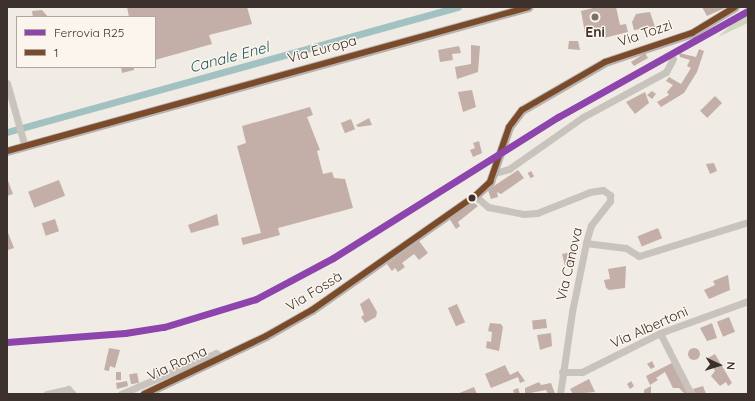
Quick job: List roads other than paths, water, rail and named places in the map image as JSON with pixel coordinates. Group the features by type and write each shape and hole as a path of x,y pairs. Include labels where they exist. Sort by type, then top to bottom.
{"main road":[{"name":"Via Europa","path":"7,151 23,143 529,7"},
{"name":"Via Tozzi","path":"496,171 509,127 522,110 605,62 692,33 735,7"},
{"name":"Via Fossà","path":"222,357 312,310 475,196 490,182 496,171"},
{"name":"Via Roma","path":"144,394 222,357"}],"street":[{"path":"496,171 509,169 583,117 662,75 674,59"},
{"path":"7,83 23,143"},
{"name":"Via Canova","path":"475,196 488,207 523,214 537,213 590,192 607,191 610,195 610,201 591,225 586,243 562,372 560,394"},
{"path":"586,243 626,248 639,256 748,222"},
{"name":"Via Albertoni","path":"562,372 582,372 660,333 748,301"},
{"path":"660,333 691,394"},
{"name":"Via Fossà","path":"121,394 216,353 222,357"},
{"path":"47,394 68,389 73,394"}],"waterway":[{"name":"Canale Enel","path":"7,132 458,7"}],"rail line":[{"name":"R25","path":"7,342 125,333 164,327 256,299 333,258 558,117 748,11"}],"place":[{"name":"Eni","path":"595,17"}]}
